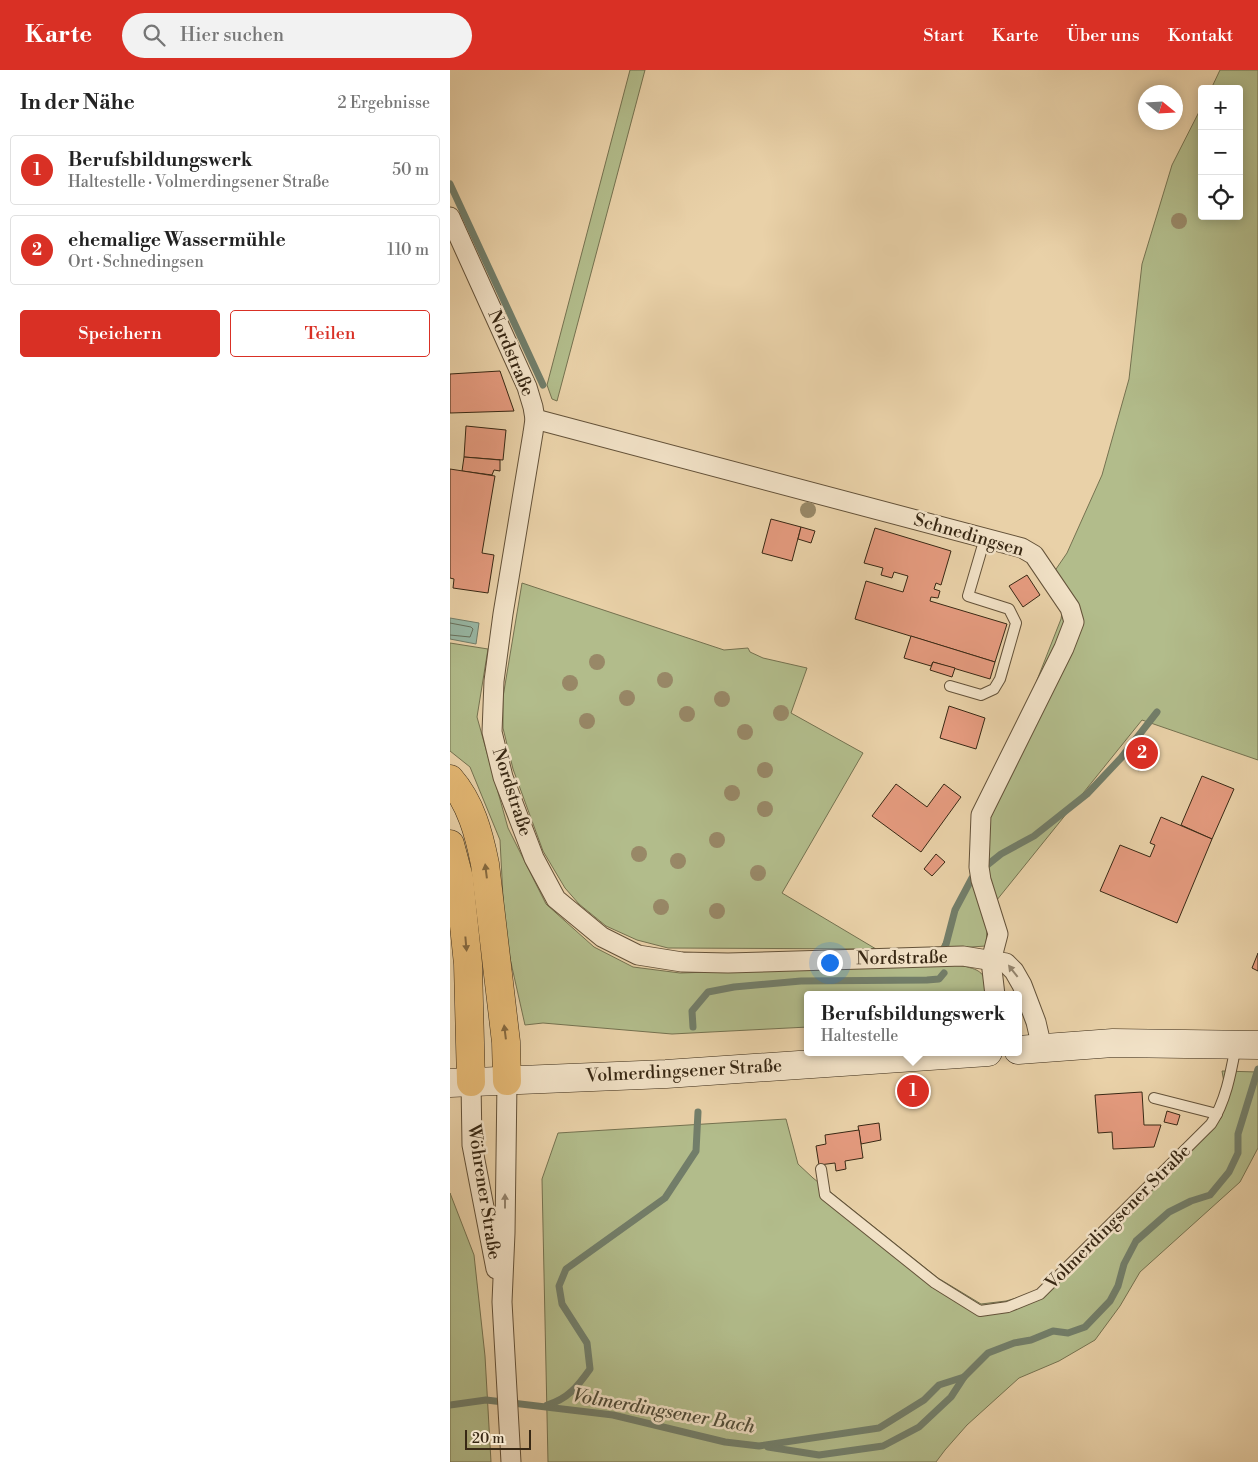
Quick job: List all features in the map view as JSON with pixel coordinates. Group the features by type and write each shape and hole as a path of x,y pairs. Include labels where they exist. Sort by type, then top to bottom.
{"highway":[{"path":"450,779 466,803 479,836 485,864 506,1042 507,1081"},
{"path":"450,844 459,878 468,964 460,1083"}],"main road":[{"name":"Volmerdingsener Straße","path":"1030,1049 1113,1043 1248,1045"},
{"name":"Volmerdingsener Straße","path":"460,1083 666,1074 929,1056"}],"street":[{"name":"Nordstraße","path":"450,216 527,387 535,419 503,614 494,681 492,732 503,777 534,858 556,899 602,937 638,955 682,962 728,963 963,956 1006,963 1014,971 1022,985 1036,1022 1030,1049"},
{"name":"Schnedingsen","path":"535,419 1022,548 1034,555 1067,603 1074,622 1064,648 981,815 979,867 981,880 998,934 991,961"},
{"path":"991,961 995,991"},
{"name":"Wöhrener Straße","path":"507,1081 502,1302 511,1462"},
{"name":"Wöhrener Straße","path":"460,1083 502,1302"}],"lane":[{"path":"950,686 981,695 994,689 1000,679 1015,631 1016,623 1009,608 968,596 985,538"},
{"name":"Volmerdingsener Straße","path":"821,1169 824,1195 935,1283 980,1311 1008,1307 1040,1294 1211,1124 1217,1114 1229,1081 1248,1045"},
{"path":"1154,1098 1217,1114"}],"green space":[{"path":"630,70 645,70 557,401 552,399 547,385"},
{"path":"1220,70 1258,70 1258,760 1142,720 988,911 986,946 940,949 949,932 975,868 990,800 1061,619 1064,600 1054,572 1067,553 1102,475 1129,379 1142,264 1172,165 1198,114 1198,220 1243,220 1243,85 1213,85"},
{"path":"522,583 724,650 748,648 750,652 763,658 807,668 791,713 863,753 782,893 876,949 668,948 637,940 606,926 579,904 565,888 543,851 513,769 503,728 503,697"},
{"path":"450,643 488,649 477,717 508,828 546,904 594,947 633,967 680,973 955,964 975,969 983,975 988,991 804,991 804,1027 672,1034 543,1023 525,1025 505,936 500,840 470,767 450,751"},
{"path":"1222,1071 1258,1072 1258,1148 1240,1182 1140,1272 1120,1306 1095,1340 1059,1361 1019,1378 967,1425 936,1462 548,1462 542,1179 558,1133 786,1119 798,1164 938,1278 981,1304 1006,1301 1037,1292 1208,1122 1225,1088"},
{"path":"450,1193 474,1255 485,1356 491,1462 450,1462"}],"water":[{"path":"450,618 479,623 476,644 450,639"}],"building":[{"path":"500,371 514,411 450,413 450,374"},
{"path":"466,426 506,430 503,460 464,457"},
{"path":"464,457 500,460 500,471 494,470 492,475 462,471"},
{"path":"450,469 495,476 482,553 494,555 488,593 453,588 454,579 450,578"},
{"path":"771,519 801,527 792,561 762,553"},
{"path":"801,527 815,531 811,543 798,539"},
{"path":"875,528 951,551 941,585 936,583 934,589 940,591 938,598 931,597 930,601 1007,624 995,662 855,619 866,581 903,592 908,576 894,572 892,578 881,575 883,568 864,563"},
{"path":"1027,575 1040,595 1023,607 1009,586"},
{"path":"911,636 995,662 990,679 933,662 931,666 904,658"},
{"path":"933,662 955,668 952,677 930,670"},
{"path":"949,706 985,718 976,749 940,738"},
{"path":"1145,736 1158,746 1139,771 1126,760"},
{"path":"1202,776 1234,789 1212,839 1181,825"},
{"path":"896,784 927,807 944,784 961,797 921,852 872,816"},
{"path":"1161,817 1212,839 1177,923 1100,891 1120,845 1150,857 1155,845 1150,843"},
{"path":"936,854 945,862 932,876 924,869"},
{"path":"1258,953 1258,971 1252,968"},
{"path":"1142,1092 1144,1125 1161,1125 1154,1147 1113,1149 1112,1132 1098,1133 1095,1095"},
{"path":"1167,1111 1180,1115 1177,1125 1164,1122"},
{"path":"879,1123 881,1140 861,1144 858,1126"},
{"path":"859,1130 863,1158 845,1161 846,1169 836,1171 835,1163 819,1165 816,1146 826,1144 825,1135"}],"waterway":[{"path":"450,184 543,385"},
{"path":"986,866 1001,854 1034,836 1087,794 1121,758 1157,712"},
{"path":"944,952 955,910 972,878"},
{"path":"693,1027 692,1011 708,992 734,987 801,981 927,980 939,979 944,973"},
{"name":"Volmerdingsener Bach","path":"450,1405 486,1400 613,1415 725,1442 759,1446 879,1428 924,1400 939,1385 964,1377 988,1353 1053,1331 1068,1333 1085,1327 1110,1301 1118,1286 1124,1264 1136,1241 1169,1212 1191,1201 1210,1195 1229,1172 1238,1153 1238,1134 1258,1069"},
{"path":"547,1405 561,1399 572,1391 590,1369 587,1343 562,1304 559,1286 566,1269 665,1198 696,1151 698,1112"},
{"path":"768,1447 819,1455 883,1446 919,1427 951,1397 964,1377"}],"place":[{"name":"ehemalige Wassermühle","path":"1142,753"},
{"name":"Berufsbildungswerk","path":"913,1091"}]}
